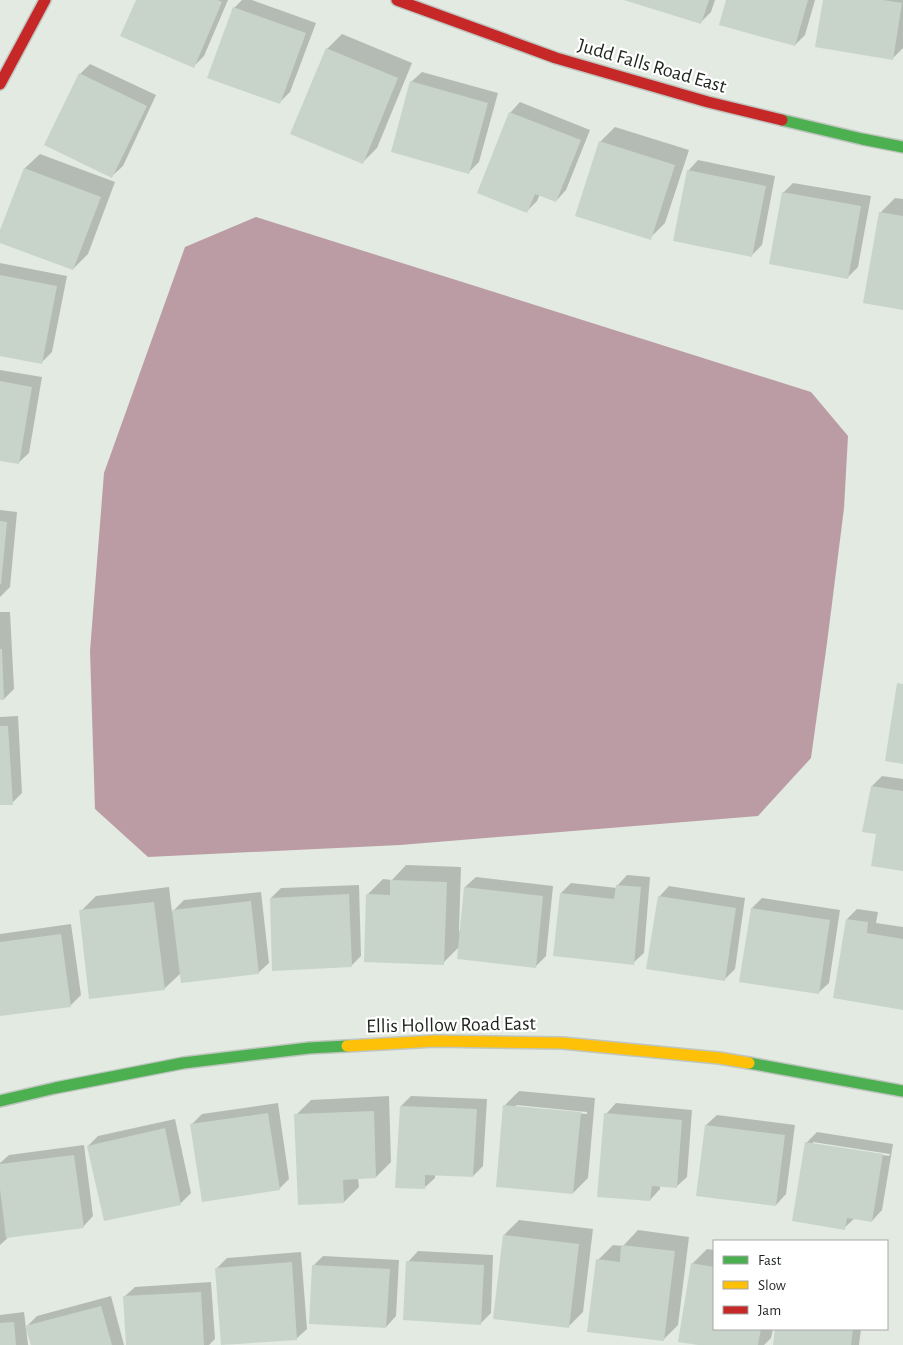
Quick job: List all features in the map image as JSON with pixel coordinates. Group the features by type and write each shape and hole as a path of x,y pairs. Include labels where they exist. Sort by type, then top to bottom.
{"street":[{"path":"0,84 44,0"},
{"name":"Judd Falls Road East","path":"397,0 556,58 689,97 862,139 903,147"},
{"name":"Ellis Hollow Road East","path":"0,1101 183,1063 309,1048 435,1041 562,1043 719,1058 903,1091"}],"shaded area":[{"path":"256,217 811,392 848,436 844,508 811,758 758,816 400,845 148,857 95,809 90,651 104,473 185,247"}],"building":[{"path":"136,0 218,0 222,2 194,68 120,36"},
{"path":"624,0 709,0 701,24"},
{"path":"726,0 808,0 795,46 719,25"},
{"path":"823,0 883,0 902,3 893,60 815,47"},
{"path":"233,7 306,33 280,104 207,78"},
{"path":"326,48 398,78 363,164 290,134"},
{"path":"79,73 147,106 112,178 44,145"},
{"path":"410,81 488,103 469,174 391,152"},
{"path":"509,112 581,140 556,202 535,194 527,213 477,193"},
{"path":"599,141 675,165 651,240 575,216"},
{"path":"24,168 101,197 73,270 0,243 0,230"},
{"path":"687,170 766,186 752,257 673,241"},
{"path":"782,192 861,206 848,279 769,264"},
{"path":"879,212 903,216 903,310 863,303"},
{"path":"0,275 57,286 42,364 0,356"},
{"path":"0,381 32,387 19,464 0,461"},
{"path":"0,521 7,522 1,584 0,584"},
{"path":"0,649 2,649 4,700 0,700"},
{"path":"897,683 903,684 903,764 885,761"},
{"path":"0,726 8,726 13,805 0,805"},
{"path":"871,786 903,791 903,871 871,866 876,834 862,832"},
{"path":"390,880 447,882 444,965 364,962 366,894 390,895"},
{"path":"616,885 641,887 634,965 553,956 560,893 614,899"},
{"path":"464,887 543,896 536,968 457,959"},
{"path":"349,894 352,967 272,971 270,898"},
{"path":"658,896 736,908 725,981 646,969"},
{"path":"251,901 259,974 181,983 172,910"},
{"path":"154,902 165,990 89,999 79,910"},
{"path":"751,908 830,920 819,994 739,982"},
{"path":"846,919 868,922 867,933 903,939 903,1010 833,998"},
{"path":"61,934 71,1007 0,1016 0,942"},
{"path":"503,1105 581,1112 573,1194 496,1187"},
{"path":"400,1106 477,1109 473,1177 425,1175 425,1189 395,1188"},
{"path":"374,1111 376,1178 343,1180 344,1203 298,1205 294,1114"},
{"path":"268,1113 280,1190 202,1202 190,1124"},
{"path":"604,1113 682,1120 677,1188 652,1186 650,1201 597,1197"},
{"path":"705,1125 785,1135 776,1206 696,1196"},
{"path":"165,1128 181,1205 104,1221 87,1146"},
{"path":"805,1142 883,1154 872,1222 847,1218 845,1230 792,1221"},
{"path":"74,1155 84,1228 6,1238 0,1189 0,1164"},
{"path":"503,1235 579,1244 569,1328 493,1319"},
{"path":"621,1245 675,1251 664,1341 587,1332 596,1259 620,1262"},
{"path":"406,1261 484,1265 481,1325 403,1320"},
{"path":"292,1262 297,1340 221,1345 215,1268"},
{"path":"691,1263 713,1267 713,1330 761,1330 758,1345 698,1345 678,1342"},
{"path":"312,1265 390,1269 386,1328 309,1324"},
{"path":"201,1292 204,1345 126,1345 123,1296"},
{"path":"101,1306 112,1345 31,1345 25,1326"},
{"path":"14,1322 16,1345 0,1345 0,1323"},
{"path":"775,1330 853,1330 851,1345 773,1345"}],"traffic: fast":[{"path":"782,120 903,147"},
{"path":"0,1101 55,1088 183,1063 309,1048 347,1046"},
{"path":"749,1063 903,1091"}],"traffic: slow":[{"path":"347,1046 435,1041 562,1043 719,1058 749,1063"}],"traffic: jam":[{"path":"0,84 45,0"},
{"path":"397,0 556,58 708,102 782,120"}]}
